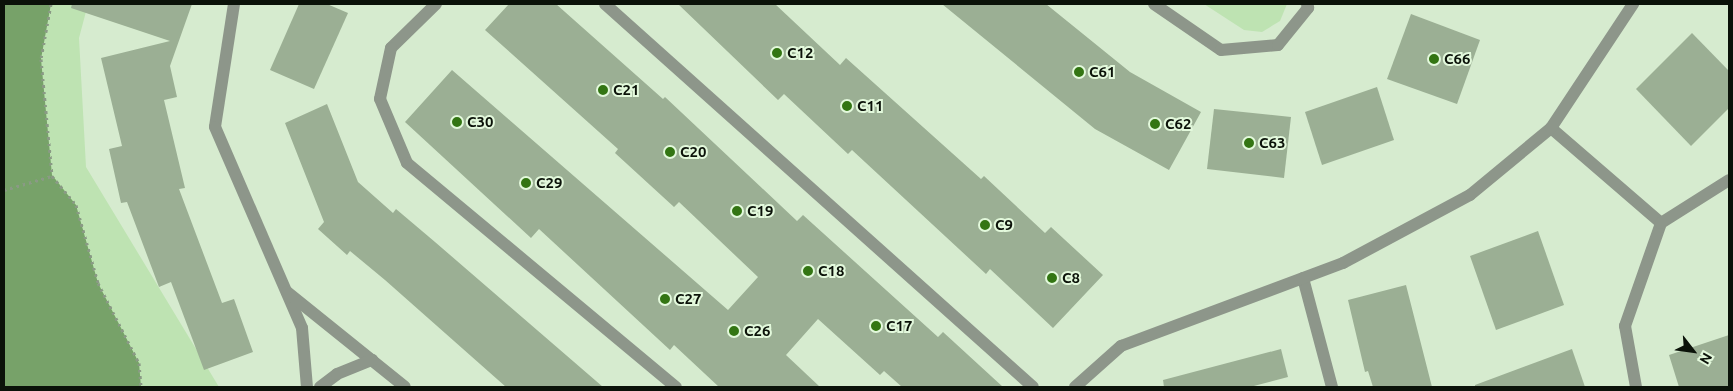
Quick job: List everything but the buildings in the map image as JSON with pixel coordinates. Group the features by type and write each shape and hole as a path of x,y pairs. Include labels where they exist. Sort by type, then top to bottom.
{"street":[{"path":"234,4 215,127 302,328 307,387"},
{"path":"436,4 392,48 380,99 407,163 676,387"},
{"path":"605,4 1033,387"},
{"path":"1154,4 1221,50 1278,45 1308,8 1307,4"},
{"path":"1075,387 1121,346 1343,263 1470,195 1551,128 1633,4"},
{"path":"1551,128 1661,223"},
{"path":"1636,387 1625,326 1661,223 1729,180"},
{"path":"1303,278 1332,387"},
{"path":"285,290 405,387"},
{"path":"320,387 337,374 372,360"}],"path":[{"path":"51,4 41,59 52,176 76,205 98,283 139,363 142,387"},
{"path":"4,190 52,176"}],"shaded area":[{"path":"4,4 88,4 79,38 86,167 219,387 4,387"},
{"path":"4,4 51,4 41,59 52,175 76,205 98,283 139,363 141,387 4,387"},
{"path":"1204,4 1287,4 1280,21 1262,32 1244,30"}],"place":[{"name":"C12","path":"777,53"},
{"name":"C66","path":"1434,59"},
{"name":"C61","path":"1079,72"},
{"name":"C21","path":"603,90"},
{"name":"C11","path":"847,106"},
{"name":"C30","path":"457,122"},
{"name":"C62","path":"1155,124"},
{"name":"C63","path":"1249,143"},
{"name":"C20","path":"670,152"},
{"name":"C29","path":"526,183"},
{"name":"C19","path":"737,211"},
{"name":"C9","path":"985,225"},
{"name":"C18","path":"808,271"},
{"name":"C8","path":"1052,278"},
{"name":"C27","path":"665,299"},
{"name":"C17","path":"876,326"},
{"name":"C26","path":"734,331"}]}
